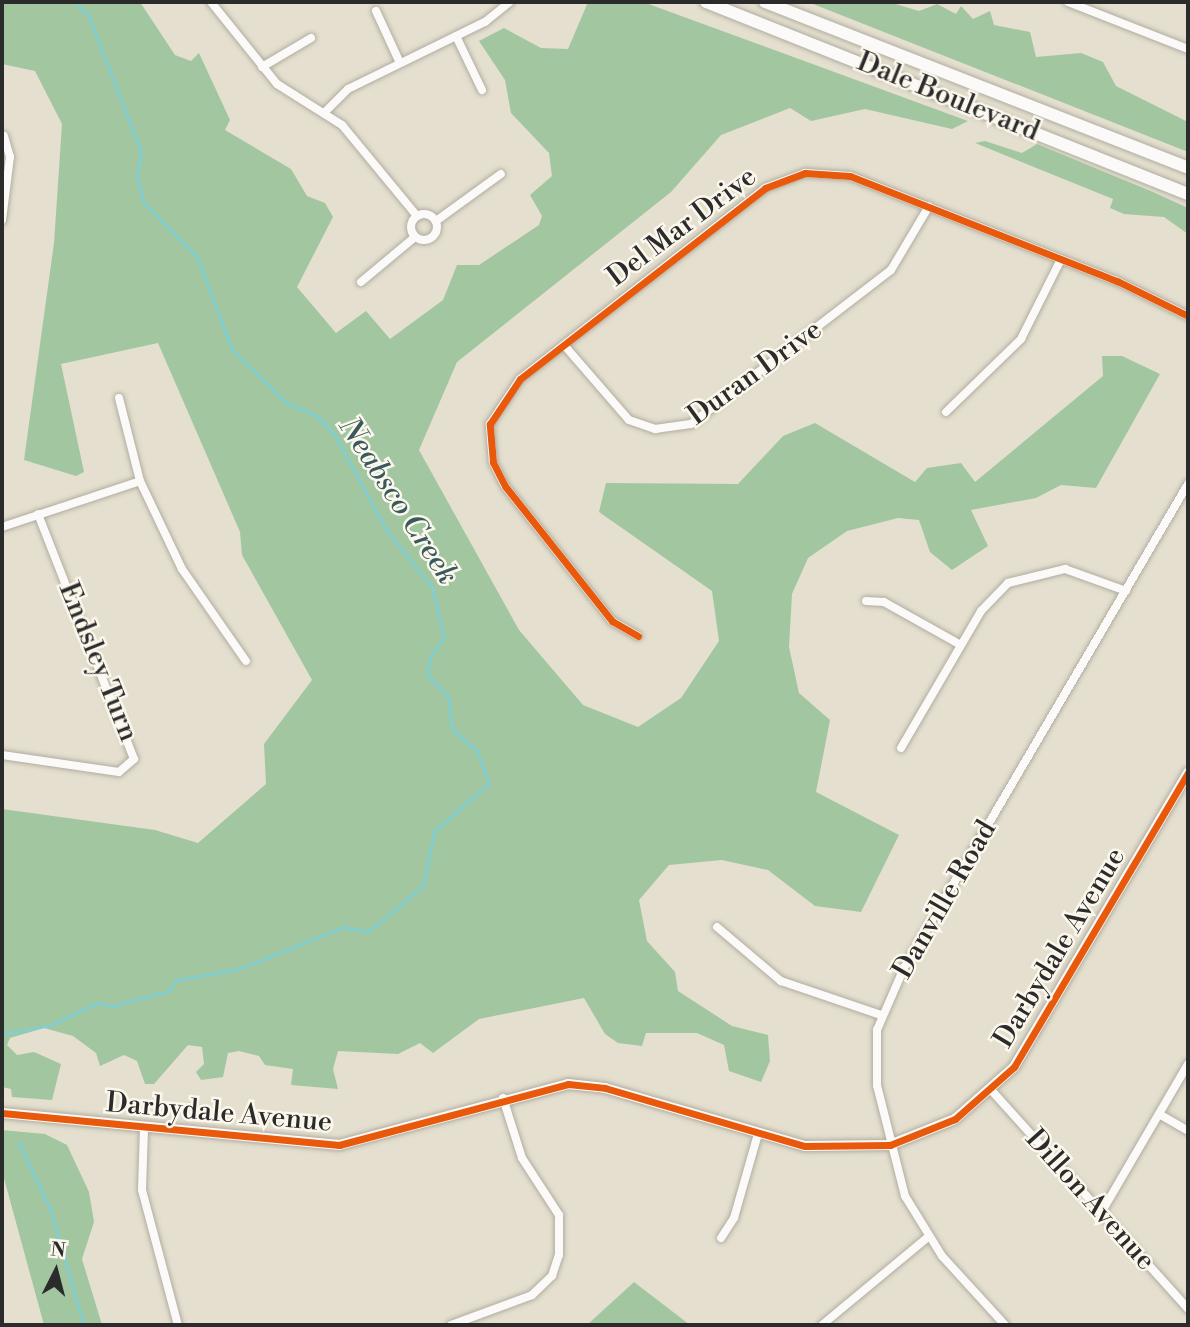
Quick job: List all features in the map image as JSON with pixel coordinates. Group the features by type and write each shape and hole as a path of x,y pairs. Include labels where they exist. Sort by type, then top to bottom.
{"main road":[{"name":"Dale Boulevard","path":"706,2 1188,194"},
{"name":"Dale Boulevard","path":"765,2 1188,168"}],"street":[{"path":"211,2 262,67 284,90 324,113 349,132 417,216 436,221"},
{"path":"324,113 348,89 456,36 510,2"},
{"path":"1068,2 1188,49"},
{"path":"376,11 400,63"},
{"path":"456,36 481,90"},
{"path":"262,67 311,38"},
{"path":"2,220 10,157 4,136"},
{"name":"Del Mar Drive","path":"638,636 612,621 505,486 493,462 490,424 500,402 564,345 778,180 834,173 929,206 1061,259 1188,316"},
{"path":"361,282 415,237 433,237 436,221 501,174"},
{"name":"Duran Drive","path":"564,345 629,421 655,429 691,424 891,270 929,206"},
{"path":"415,237 411,227 417,216"},
{"path":"946,412 1021,339 1061,259"},
{"path":"119,398 140,481 187,578 246,661"},
{"path":"2,527 140,481"},
{"name":"Danville Road","path":"1005,1325 928,1237 905,1196 890,1145 875,1070 881,1015 1188,484"},
{"name":"Endsley Turn","path":"2,754 118,772 134,759 38,514"},
{"path":"901,748 988,601 1024,575 1079,571 1126,591"},
{"path":"866,601 884,602 961,645"},
{"name":"Darbydale Avenue","path":"2,1113 144,1129 339,1145 503,1098 586,1085 758,1134 827,1149 890,1145 945,1124 992,1091 1027,1049 1188,773"},
{"path":"717,927 781,981 881,1015"},
{"path":"1101,1213 1188,1064"},
{"name":"Dillon Avenue","path":"992,1091 1188,1309"},
{"path":"450,1325 532,1295 552,1276 559,1255 559,1215 522,1158 503,1098"},
{"path":"1159,1114 1188,1131"},
{"path":"144,1129 142,1190 178,1325"},
{"path":"721,1238 734,1218 758,1134"},
{"path":"822,1325 928,1237"}],"green space":[{"path":"2,2 140,2 175,55 191,61 199,53 230,120 225,130 291,169 307,196 325,203 333,217 297,287 336,333 366,311 390,339 443,300 457,265 479,265 539,225 542,216 530,195 552,176 549,153 511,113 505,80 479,41 504,28 541,48 568,49 588,2 643,2 968,121 952,129 865,109 811,121 790,108 721,135 671,192 457,362 419,450 519,630 583,705 638,727 681,698 719,641 712,591 599,512 606,483 738,484 783,436 815,423 915,482 927,468 961,463 975,482 1103,376 1102,356 1122,356 1160,374 1096,488 1061,485 1036,498 971,510 988,546 952,570 930,552 919,520 898,518 847,531 808,558 792,594 789,647 799,693 830,720 816,792 899,835 861,912 815,906 768,870 722,860 669,865 639,900 647,941 675,972 678,991 732,1026 768,1035 770,1061 761,1082 729,1071 724,1045 697,1033 646,1033 642,1046 618,1043 605,1034 584,998 479,1019 433,1053 420,1043 398,1054 338,1051 333,1069 338,1089 291,1085 293,1069 265,1065 259,1056 239,1051 228,1053 223,1077 201,1080 196,1072 204,1064 202,1047 188,1045 154,1084 145,1084 137,1061 124,1055 100,1066 96,1053 73,1036 44,1028 10,1038 7,1045 17,1055 34,1052 61,1064 52,1100 12,1097 11,1089 2,1087 2,809 155,830 198,843 266,784 264,744 312,680 242,555 240,532 158,343 61,364 84,472 76,476 24,460 54,243 62,124 35,71 2,64"},
{"path":"808,2 889,2 919,11 937,4 956,14 961,6 973,19 990,11 994,25 1030,32 1036,57 1081,53 1103,62 1116,86 1188,122 1188,152"},
{"path":"985,141 1022,153 1037,144 1188,208 1188,234 1164,217 1124,214 1110,208 1113,199 975,143"},
{"path":"2,1130 45,1134 67,1145 89,1192 94,1222 82,1259 102,1325 44,1325 2,1171"},
{"path":"634,1282 690,1325 587,1325"}],"waterway":[{"name":"Neabsco Creek","path":"2,1034 51,1025 97,1003 113,1006 169,991 176,980 239,969 344,927 368,932 423,886 435,830 489,784 477,751 452,729 448,696 427,676 430,657 444,638 432,588 386,530 334,434 318,417 286,403 232,350 197,257 143,202 137,177 141,152 89,17 75,2"},
{"name":"Neabsco Creek","path":"19,1142 51,1210 84,1325"}],"cycle path":[{"path":"638,636 612,621 505,486 493,462 490,424 520,379 765,188 805,173 850,176 1117,281 1188,316"},
{"path":"2,1113 339,1145 568,1084 605,1088 805,1146 890,1145 955,1119 1014,1067 1188,773"}]}
